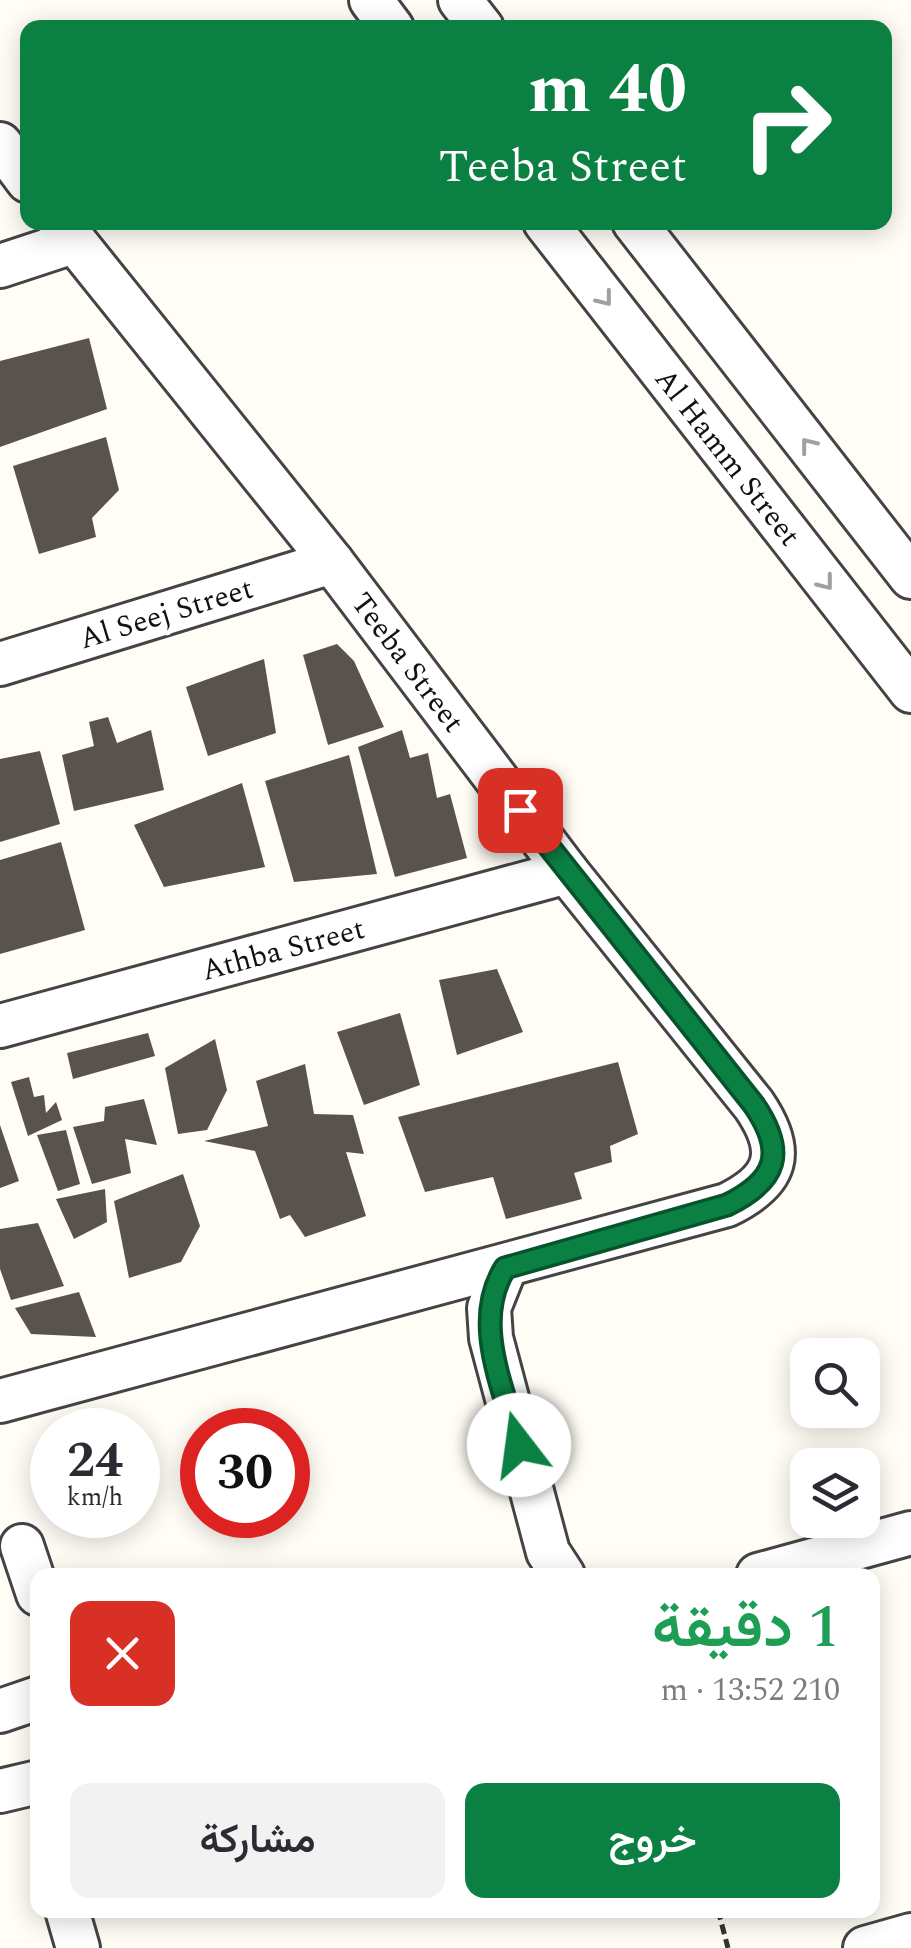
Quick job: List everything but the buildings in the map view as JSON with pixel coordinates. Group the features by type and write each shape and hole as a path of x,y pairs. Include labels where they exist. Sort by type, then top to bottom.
{"street":[{"path":"460,0 476,20"},
{"path":"0,144 20,170"},
{"name":"Al Hamm Street","path":"551,230 911,691"},
{"path":"640,230 911,577"},
{"path":"0,266 66,232"},
{"name":"Teeba Street","path":"0,1401 505,1268 727,1205 756,1191 773,1164 772,1132 754,1105 567,872 332,562 66,232"},
{"name":"Al Seej Street","path":"0,664 332,562"},
{"name":"Athba Street","path":"0,1026 567,872"},
{"path":"505,1268 489,1308 491,1338 548,1552 558,1568"},
{"path":"784,1568 911,1533"},
{"path":"22,1546 30,1570"},
{"path":"0,1711 30,1701"},
{"path":"69,1918 78,1948"},
{"path":"865,1948 911,1935"}],"path":[{"path":"720,1918 728,1948"}],"route":[{"path":"519,1445 488,1323 492,1294 505,1268 727,1205 756,1191 773,1164 772,1132 754,1105 520,810"}]}
